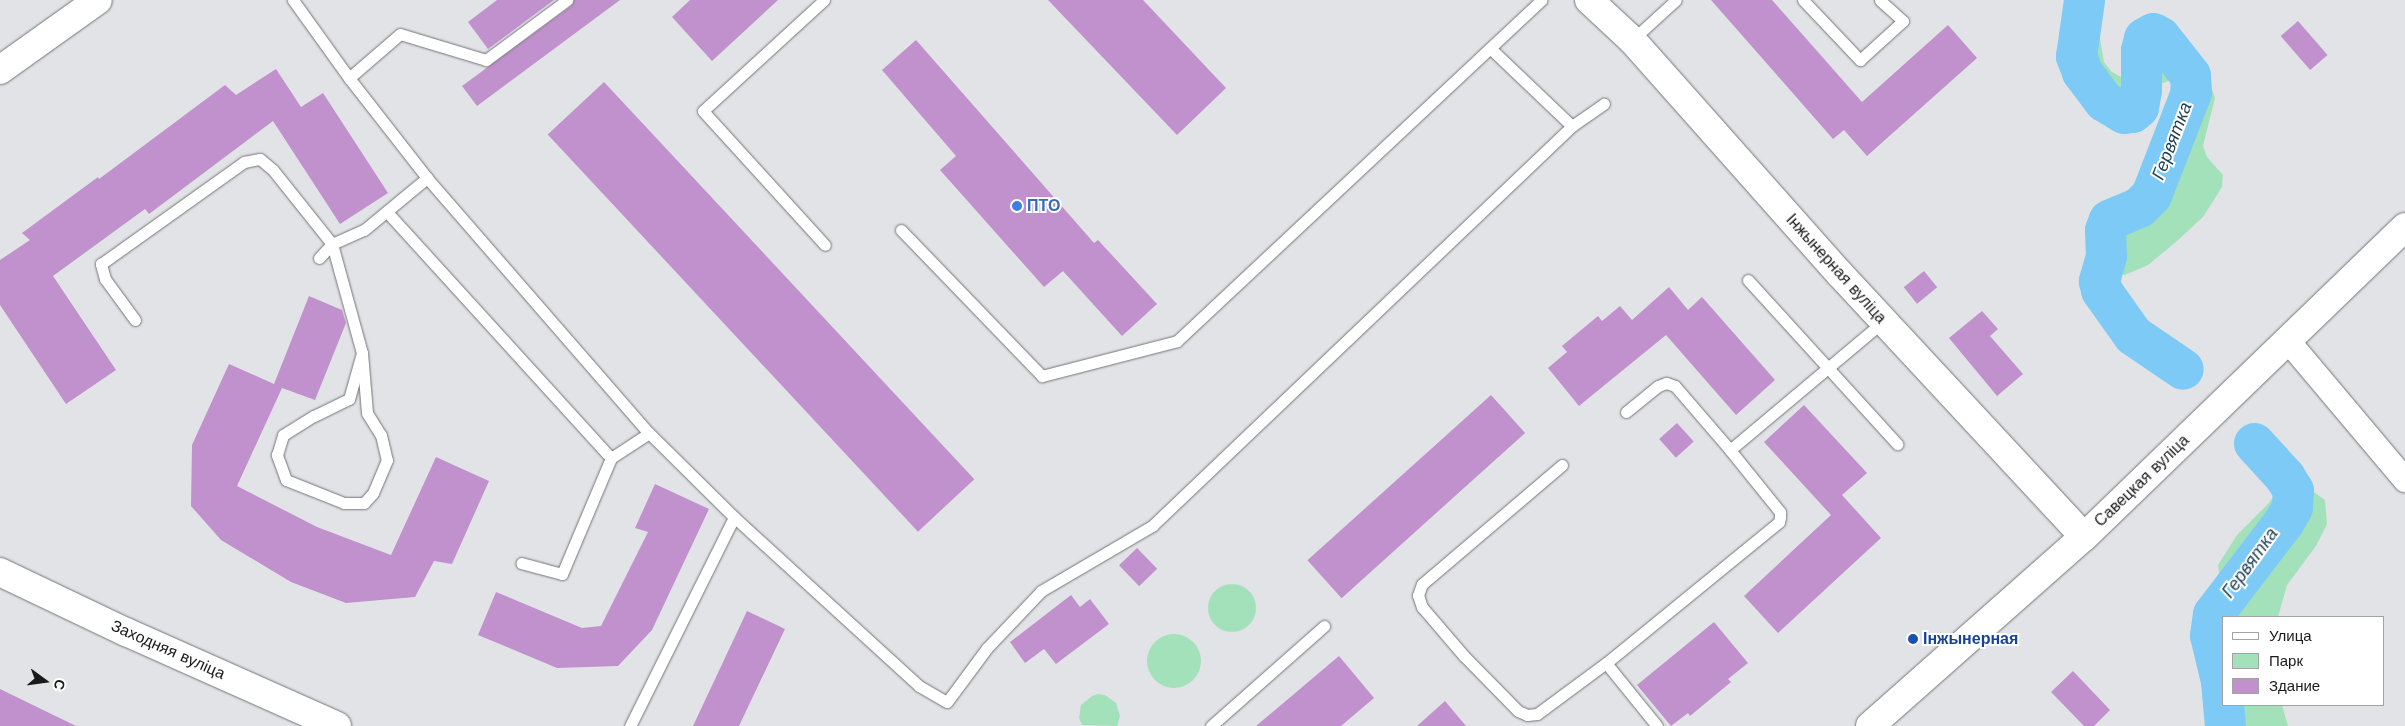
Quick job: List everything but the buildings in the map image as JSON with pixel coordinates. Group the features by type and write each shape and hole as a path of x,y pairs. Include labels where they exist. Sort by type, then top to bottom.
{"street":[{"path":"0,70 98,0"},
{"name":"Інжынерная вуліца","path":"1589,0 1632,40 1884,321 2084,537"},
{"name":"Савецкая вуліца","path":"1870,726 2084,537 2405,227"},
{"path":"2288,341 2405,480"},
{"name":"Заходняя вуліца","path":"0,572 308,720 337,726"}],"lane":[{"path":"293,0 349,78 427,178 649,434 734,517 919,686 947,702 987,648 1041,591 1152,526 1572,126 1604,104"},
{"path":"349,78 400,34 486,60 567,0"},
{"path":"824,0 703,112 825,245"},
{"path":"901,230 1042,376 1177,342 1541,0"},
{"path":"1632,40 1676,0"},
{"path":"1804,0 1860,60 1903,21 1880,0"},
{"path":"1490,48 1572,126"},
{"path":"135,320 105,279 101,264 244,162 260,159 273,170 332,244 362,354 367,413 381,435 387,460 373,493 364,503 344,503 286,480 277,455 284,435 314,416 349,399 362,354"},
{"path":"319,258 332,244 364,230 427,178"},
{"path":"387,212 611,458"},
{"path":"1748,280 1897,444"},
{"path":"1730,450 1884,321"},
{"path":"1562,465 1422,584 1418,596 1422,607 1464,656 1518,711 1527,715 1537,714 1606,662 1779,522 1780,512 1675,386 1666,383 1658,386 1626,412"},
{"path":"521,563 562,574 611,458 649,434"},
{"path":"630,726 734,517"},
{"path":"1212,726 1324,626"},
{"path":"1606,662 1657,726"}],"green space":[{"path":"2093,37 2100,39 2104,62 2112,72 2123,78 2134,79 2145,73 2158,53 2169,47 2192,54 2207,74 2215,98 2203,146 2207,157 2223,175 2222,187 2203,217 2176,242 2148,265 2125,275 2113,274 2102,254 2102,242 2112,221 2142,182 2144,171 2175,122 2182,100 2180,88 2171,80 2160,84 2143,102 2124,115 2101,109 2091,101 2085,90 2084,77 2087,41"},
{"path":"2305,486 2325,500 2327,524 2316,546 2287,585 2278,616 2229,616 2228,605 2222,595 2218,565 2237,535 2268,504 2279,489"},
{"path":"1232,584 1241,586 1249,591 1254,599 1256,608 1254,617 1249,625 1241,630 1232,632 1223,630 1215,625 1210,617 1208,608 1210,599 1215,591 1223,586"},
{"path":"1174,634 1184,636 1193,642 1199,651 1201,661 1199,671 1193,680 1184,686 1174,688 1164,686 1155,680 1149,671 1147,661 1149,651 1155,642 1164,636"},
{"path":"2222,655 2222,706 2282,706 2288,726 2217,726 2210,714 2212,697 2218,687"},
{"path":"1098,694 1105,695 1116,703 1120,716 1117,726 1082,725 1079,718 1081,705 1092,696"}],"waterway":[{"name":"Гервятка","path":"2084,0 2076,56 2082,72 2104,101 2124,113 2132,112 2138,107 2141,90 2141,50 2144,38 2153,33 2160,37 2190,75 2191,92 2151,195 2139,207 2109,220 2105,230 2106,256 2099,281 2101,290 2133,335 2183,369"},
{"name":"Гервятка","path":"2222,692 2210,635 2213,614 2284,521 2292,507 2293,490 2285,477 2254,443"},
{"name":"Гервятка","path":"2223,706 2225,726"}],"place":[{"name":"ПТО","path":"1017,206"},
{"name":"Інжынерная","path":"1913,639"}]}
